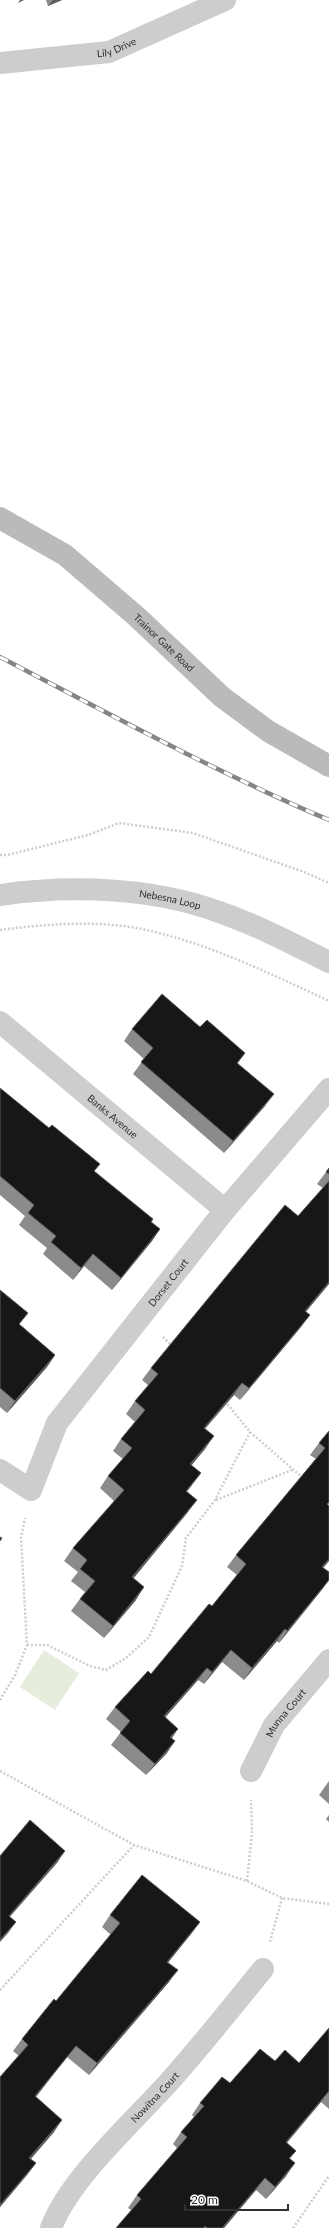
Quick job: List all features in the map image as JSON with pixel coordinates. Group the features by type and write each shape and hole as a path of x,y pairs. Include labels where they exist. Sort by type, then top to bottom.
{"main road":[{"name":"Trainor Gate Road","path":"0,518 65,555 136,616 222,696 268,731 329,766"}],"street":[{"name":"Lily Drive","path":"0,63 109,52 225,0"},
{"name":"Nebesna Loop","path":"0,895 56,888 118,892 170,899 218,911 280,937 329,962"},
{"name":"Banks Avenue","path":"0,1022 225,1210"},
{"name":"Dorset Court","path":"31,1490 57,1423 225,1210 329,1089"},
{"path":"0,1470 31,1490"},
{"name":"Munna Court","path":"251,1771 274,1725 329,1660"},
{"name":"Nowitna Court","path":"51,2228 57,2211 86,2173 170,2081 263,1969"}],"path":[{"path":"0,855 7,856 88,835 119,823 193,834 304,872 329,883"},
{"path":"0,930 39,925 89,925 142,929 202,945 258,967 329,1001"},
{"path":"141,1315 173,1347"},
{"path":"224,1399 250,1432 292,1470 304,1478"},
{"path":"27,1645 47,1645 90,1666 106,1670 126,1658 149,1637 182,1566 186,1538 215,1500 250,1432"},
{"path":"215,1500 292,1470"},
{"path":"0,1700 15,1675 27,1645 21,1538 31,1490"},
{"path":"0,1771 134,1845 246,1881 282,1898 329,1904"},
{"path":"246,1881 252,1832 251,1771"},
{"path":"0,1990 134,1845"},
{"path":"263,1969 282,1898"},
{"path":"293,2228 329,2176"}],"green space":[{"path":"44,1650 79,1673 55,1710 20,1687"}],"building":[{"path":"162,994 200,1027 207,1020 245,1053 237,1063 274,1094 233,1141 141,1062 153,1048 132,1029"},
{"path":"0,1088 49,1128 52,1125 100,1164 94,1171 153,1219 151,1222 160,1229 121,1278 93,1254 81,1268 51,1242 56,1236 28,1213 34,1205 0,1176"},
{"path":"329,1181 329,1282 305,1311 310,1315 249,1388 242,1383 204,1428 214,1436 190,1464 201,1473 186,1491 197,1500 132,1577 144,1587 113,1626 80,1599 95,1581 80,1569 87,1560 73,1548 124,1490 108,1476 132,1448 121,1439 145,1410 135,1401 158,1374 151,1368 285,1205 298,1216"},
{"path":"0,1290 28,1313 19,1324 55,1355 15,1401 0,1388"},
{"path":"329,1431 329,1502 327,1504 329,1506 329,1559 322,1567 329,1572 329,1580 287,1631 285,1629 252,1668 231,1650 212,1672 207,1668 164,1716 178,1729 170,1737 175,1741 155,1764 120,1733 130,1721 115,1707 148,1671 151,1674 209,1604 212,1606 246,1564 236,1555 325,1448 319,1443"},
{"path":"30,1820 65,1851 9,1916 16,1922 0,1940 0,1856"},
{"path":"142,1875 200,1922 167,1962 178,1970 97,2063 76,2046 35,2096 62,2120 29,2158 36,2163 0,2205 0,2077 28,2045 22,2039 54,1999 56,2001 120,1923 110,1915"},
{"path":"329,2028 329,2091 286,2142 296,2151 289,2158 295,2163 275,2187 265,2178 222,2228 207,2228 205,2226 204,2228 116,2228 141,2199 137,2195 187,2137 181,2132 204,2106 200,2103 222,2077 230,2083 260,2049 275,2061 285,2050 299,2063"}],"railway":[{"path":"0,657 204,762 287,802 329,820"}]}
